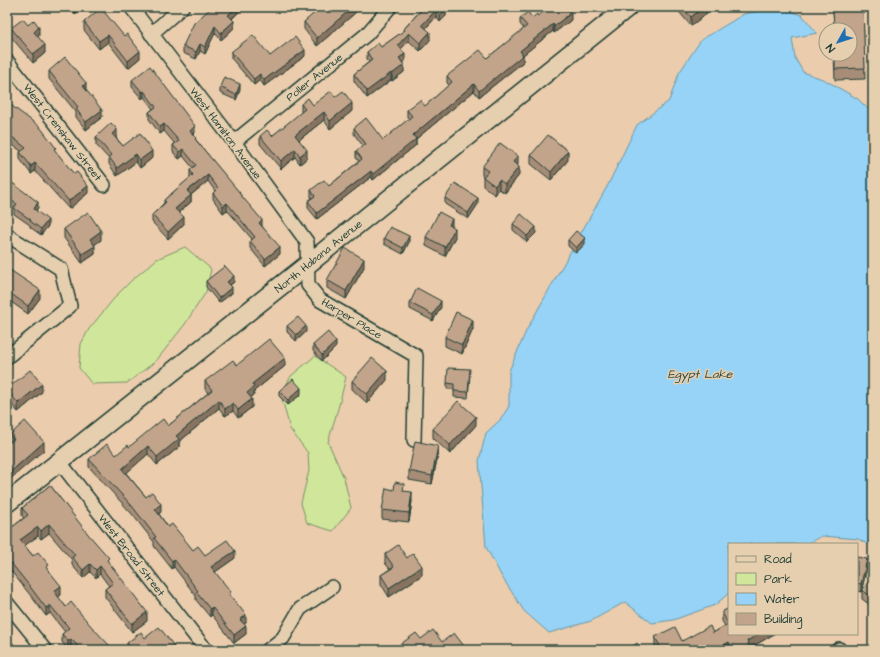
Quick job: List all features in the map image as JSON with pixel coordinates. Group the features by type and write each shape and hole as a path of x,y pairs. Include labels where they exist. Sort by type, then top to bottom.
{"street":[{"name":"West Hamilton Avenue","path":"131,7 234,142 307,242 307,265"},
{"path":"151,34 182,7"},
{"name":"Poller Avenue","path":"234,142 367,34 390,7"},
{"name":"North Habana Avenue","path":"7,503 307,265 628,7"},
{"name":"West Crenshaw Street","path":"7,61 104,185"},
{"path":"7,235 61,269 70,306 7,357"},
{"name":"Harper Place","path":"307,265 308,285 320,300 416,356 414,440"},
{"name":"West Broad Street","path":"59,461 206,650"},
{"path":"268,650 283,638 300,609 332,587"},
{"path":"7,603 45,650"}],"green space":[{"path":"185,247 211,269 206,292 185,324 156,361 127,383 92,384 79,368 81,344 89,329 117,295 132,280 157,259"},
{"path":"315,356 346,377 328,442 344,478 351,508 333,531 307,523 301,503 309,471 308,453 290,429 281,395 291,376"}],"water":[{"name":"Egypt Lake","path":"778,7 802,15 817,33 792,38 795,58 803,72 825,80 858,99 873,114 873,547 858,539 822,536 808,543 728,543 728,594 715,605 673,620 652,623 625,602 591,621 549,633 524,611 502,577 486,547 479,461 486,433 501,419 509,406 509,371 527,329 608,185 637,125 669,101 679,73 701,40 744,14"}],"building":[{"path":"212,7 237,7 228,15 234,21 221,33 215,26 205,47 200,44 196,52 183,46 194,23"},
{"path":"324,7 353,7 317,38 304,22 319,9 320,11"},
{"path":"420,7 445,7 446,9 440,15 436,10 422,25 430,32 420,43 409,33 398,45 405,54 399,58 404,65 367,91 354,74 372,60 367,52 378,43 381,47 405,30 404,29 422,9"},
{"path":"549,7 567,7 571,13 554,26 553,24 520,51 523,55 479,91 474,84 413,135 416,139 373,174 371,171 317,213 308,201 315,196 311,190 324,180 329,186 362,159 356,151 366,144 354,128 366,118 383,140 412,116 407,110 420,100 425,106 452,82 447,76 480,50 487,58 527,26 520,18 528,12 532,18 537,14 538,16"},
{"path":"682,7 704,7 691,17"},
{"path":"833,7 863,7 865,68 835,69 835,62 858,62 858,22 834,22"},
{"path":"101,8 124,36 127,34 140,51 128,61 108,35 99,41 84,22"},
{"path":"23,19 28,25 34,20 39,27 34,32 45,45 33,54 11,28"},
{"path":"253,35 270,56 295,37 305,50 264,80 260,74 254,79 231,52"},
{"path":"65,57 86,83 83,86 102,110 86,122 76,109 78,107 49,71"},
{"path":"150,66 195,126 190,131 196,138 195,139 262,220 259,223 280,247 265,259 250,241 255,237 227,203 223,206 213,193 218,188 208,175 187,191 191,195 175,209 184,217 168,232 152,215 166,202 164,200 193,175 190,170 196,165 183,149 179,152 173,145 179,141 164,124 160,127 149,112 156,107 144,91 142,92 132,80"},
{"path":"224,77 240,84 236,95 220,87"},
{"path":"331,91 335,97 343,91 352,103 330,121 324,112 295,135 307,150 300,156 295,149 281,161 260,136 267,130 272,136 305,109 301,104 308,98 313,105"},
{"path":"7,99 12,106 40,127 56,148 54,149 74,174 77,172 88,186 69,201 35,163 31,166 20,152 26,148 7,133"},
{"path":"111,123 117,129 112,134 123,146 140,133 152,151 140,160 136,154 117,168 109,157 111,155 96,137"},
{"path":"548,135 568,151 551,172 531,155"},
{"path":"500,143 518,156 513,162 519,167 505,184 499,180 495,186 483,177 488,171 482,167"},
{"path":"7,179 38,202 34,209 48,220 41,229 14,208 17,204 7,198"},
{"path":"455,183 478,198 468,213 445,198"},
{"path":"88,212 101,231 90,239 95,246 82,254 64,229"},
{"path":"439,212 452,219 449,225 455,228 445,247 426,237"},
{"path":"521,214 536,227 527,236 513,224"},
{"path":"390,227 409,236 403,248 384,238"},
{"path":"576,231 585,238 576,248 568,240"},
{"path":"345,248 364,259 346,291 327,280"},
{"path":"225,266 234,276 227,282 232,287 219,298 206,281"},
{"path":"7,268 40,290 28,306 7,291 10,284 7,282"},
{"path":"417,288 441,301 433,315 410,303"},
{"path":"456,312 473,320 462,345 445,337"},
{"path":"298,317 306,326 296,335 287,326"},
{"path":"328,332 336,342 322,355 313,345"},
{"path":"269,339 285,358 252,384 254,387 247,393 252,399 238,410 233,403 225,409 219,400 176,436 179,439 157,457 148,446 122,469 146,497 152,492 161,504 155,509 168,527 172,524 193,550 198,546 205,555 227,540 235,551 211,567 231,592 229,594 246,615 240,620 246,626 234,635 212,607 210,609 196,592 198,591 174,559 172,561 154,538 156,537 132,506 89,459 107,444 116,455 128,445 129,447 163,419 168,426 212,390 205,381 233,360 237,365"},
{"path":"372,358 387,371 367,394 352,381"},
{"path":"448,368 470,369 468,392 454,391 454,384 447,383"},
{"path":"30,370 42,384 18,403 7,389"},
{"path":"293,379 301,388 288,400 279,391"},
{"path":"458,401 476,417 450,445 433,429"},
{"path":"25,421 44,442 7,475 7,445 14,439 10,435"},
{"path":"415,441 438,446 432,476 409,471"},
{"path":"395,482 404,484 403,491 412,492 409,513 382,510 386,488 394,490"},
{"path":"50,485 88,534 109,558 107,560 147,612 132,624 105,589 113,583 100,566 96,570 90,564 83,570 72,557 75,555 49,524 41,531 38,527 20,540 33,556 38,552 49,565 46,567 61,586 54,591 66,607 71,602 110,646 107,649 108,650 82,650 71,639 68,641 62,634 69,628 50,605 46,608 7,558 7,524 11,528 28,515 22,508"},
{"path":"398,545 407,558 413,553 422,566 389,588 381,575 394,567 385,554"},
{"path":"858,557 867,559 861,584 858,583"},
{"path":"873,576 873,598 862,590"},
{"path":"728,609 728,624 722,612"},
{"path":"728,624 728,635 757,635 747,641 750,648 746,650 733,650 729,642 715,650 695,650 693,646 685,650 652,650 660,646 655,637 675,627 682,641 710,626 713,633"},
{"path":"159,627 174,646 169,649 170,650 132,650 127,643 141,632 145,638"},
{"path":"433,630 442,642 454,633 467,650 402,650 398,646 416,633 421,639"},
{"path":"7,635 15,646 18,650 7,650"},
{"path":"637,643 642,650 628,650"}]}
